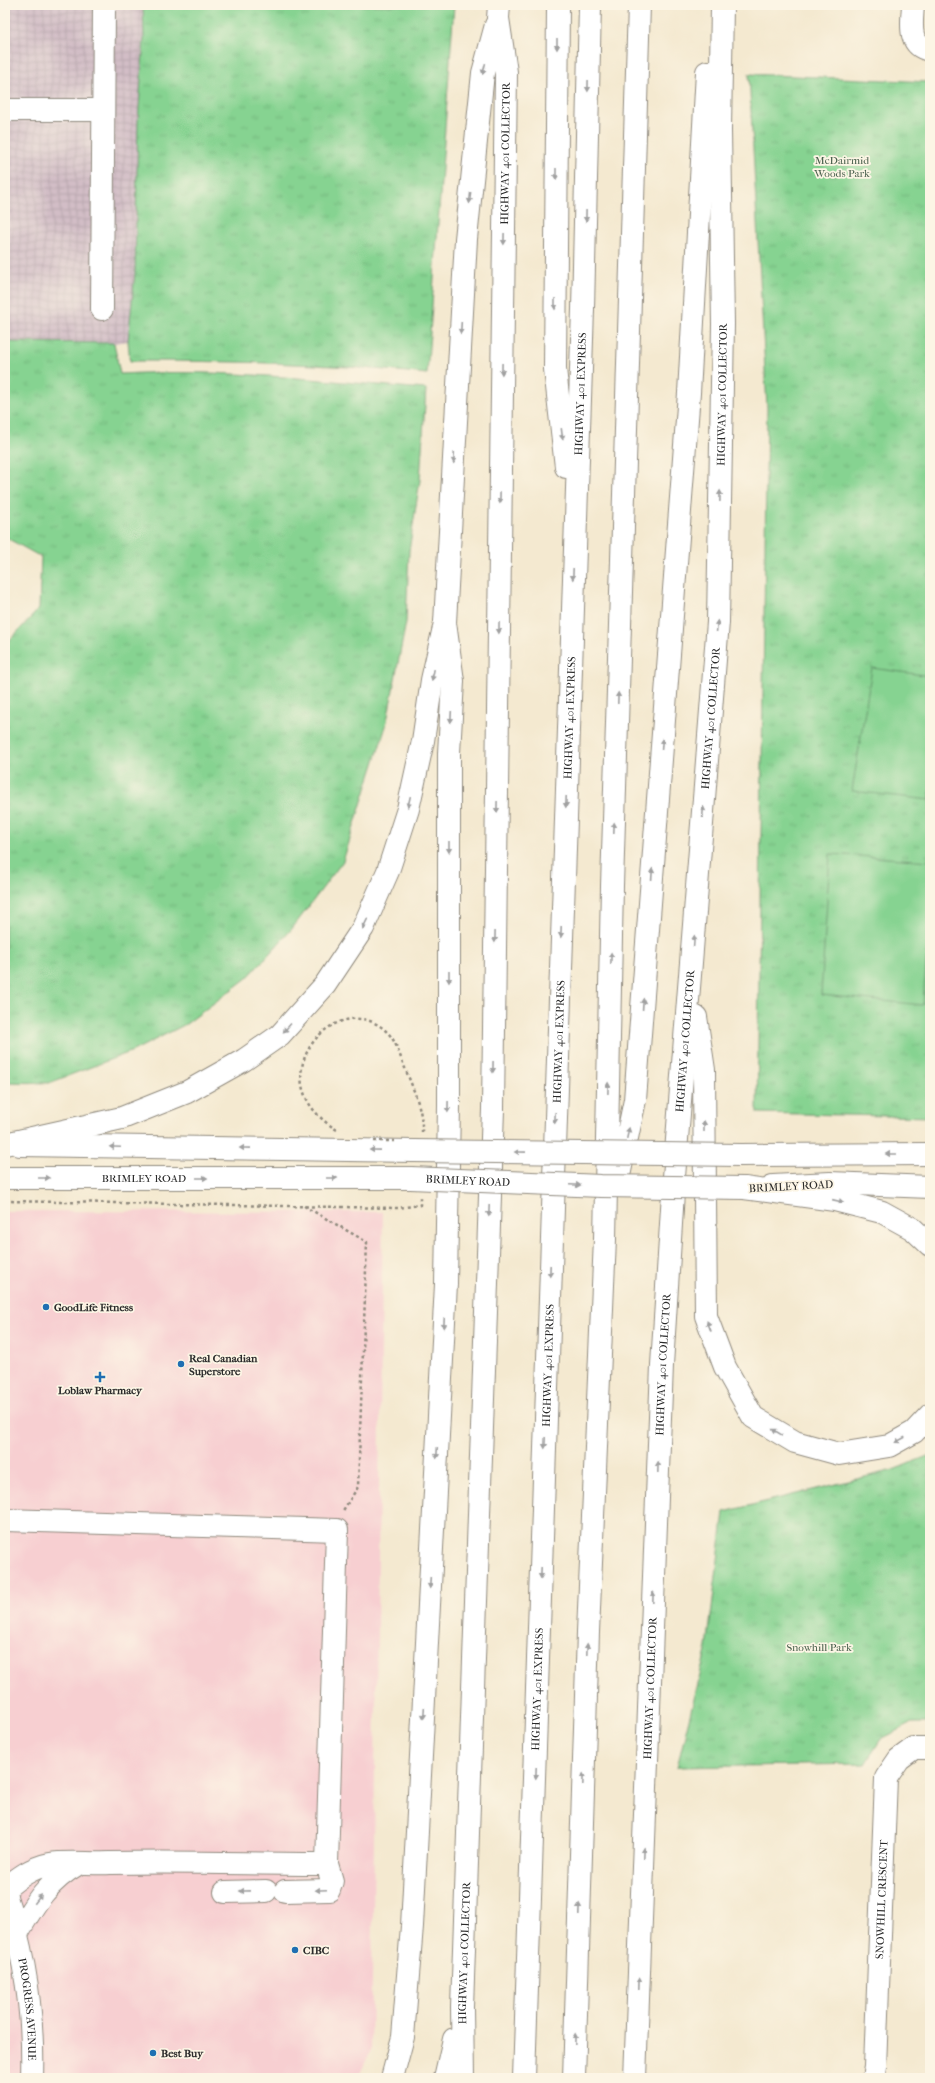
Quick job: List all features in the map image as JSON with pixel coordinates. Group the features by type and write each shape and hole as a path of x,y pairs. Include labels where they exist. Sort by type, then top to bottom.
{"main road":[{"path":"102,309 104,5"},
{"path":"558,5 555,370 575,535"},
{"name":"HIGHWAY 401 EXPRESS","path":"524,2078 536,1779 551,1232 584,309 590,5"},
{"path":"574,2078 588,1640 605,1239 612,886 639,5"},
{"path":"605,1239 635,1100 689,394 710,5"},
{"name":"HIGHWAY 401 COLLECTOR","path":"635,2078 662,1365 674,1177 691,980 718,622 723,324 720,130 722,5"},
{"path":"913,5 912,37 916,44 922,48 930,50"},
{"path":"5,1145 122,1118 187,1092 244,1060 280,1035 325,985 364,928 388,871 408,809 423,741 432,680 445,623 466,239 483,73 498,12"},
{"name":"HIGHWAY 401 COLLECTOR","path":"463,2078 462,2007 493,1109 506,72 498,12"},
{"path":"5,110 103,110"},
{"path":"392,2078 402,2037 412,1926 446,1284 449,761 453,681 445,623"},
{"path":"691,980 704,1070 706,1316 725,1367 753,1417 795,1442 839,1454 888,1446 914,1432 930,1415"},
{"path":"5,1145 741,1155 930,1154"},
{"name":"BRIMLEY ROAD","path":"5,1178 410,1178 601,1186 744,1188 830,1183 930,1187"},
{"path":"744,1188 834,1200 882,1212 913,1229 930,1245"},
{"path":"5,1520 337,1530 327,1864 332,1880 329,1890 225,1892"},
{"name":"SNOWHILL CRESCENT","path":"873,2078 876,2051 886,1778 899,1759 914,1748 930,1748"},
{"path":"5,1889 24,1873 49,1864 61,1862 78,1864 179,1862 327,1864"},
{"path":"18,1932 36,1900 62,1873 78,1864"},
{"name":"PROGRESS AVENUE","path":"5,1894 18,1932 26,1972 32,2078"},
{"path":"445,2078 462,2007"},
{"path":"638,2017 639,2078"}],"path":[{"path":"343,1132 324,1122 314,1110 304,1093 300,1071 305,1056 313,1043 330,1026 346,1019 370,1022 388,1032 399,1052 419,1102 423,1120"},
{"path":"367,1139 374,1141"},
{"path":"5,1201 398,1208 420,1205"},
{"path":"304,1206 367,1242 358,1487 342,1512 337,1530"}],"shaded area":[{"path":"5,5 143,5 144,38 138,121 135,273 128,341 114,343 5,342"},
{"path":"5,1211 383,1212 371,2050 358,2078 5,2078"}],"green space":[{"path":"143,5 454,5 427,374 353,367 278,363 130,361 128,341 135,273 138,121 144,39"},
{"name":"McDairmid Woods Park","path":"749,74 930,82 930,1117 757,1113 767,408"},
{"path":"5,342 114,343 120,374 235,374 426,389 420,480 409,551 406,622 386,726 343,861 291,930 247,978 186,1024 133,1051 49,1083 5,1082 5,645 39,609 41,557 5,537"},
{"path":"872,668 930,676 930,800 852,791"},
{"path":"830,854 930,861 930,906 923,1005 821,995"},
{"name":"Snowhill Park","path":"930,1455 930,1723 913,1723 881,1739 865,1764 677,1767 707,1647 724,1512 893,1470"}],"place":[{"name":"GoodLife Fitness","path":"46,1307"},
{"name":"Real Canadian Superstore","path":"181,1364"},
{"name":"Loblaw Pharmacy","path":"100,1377"},
{"name":"CIBC","path":"295,1950"},
{"name":"Best Buy","path":"153,2053"}]}
